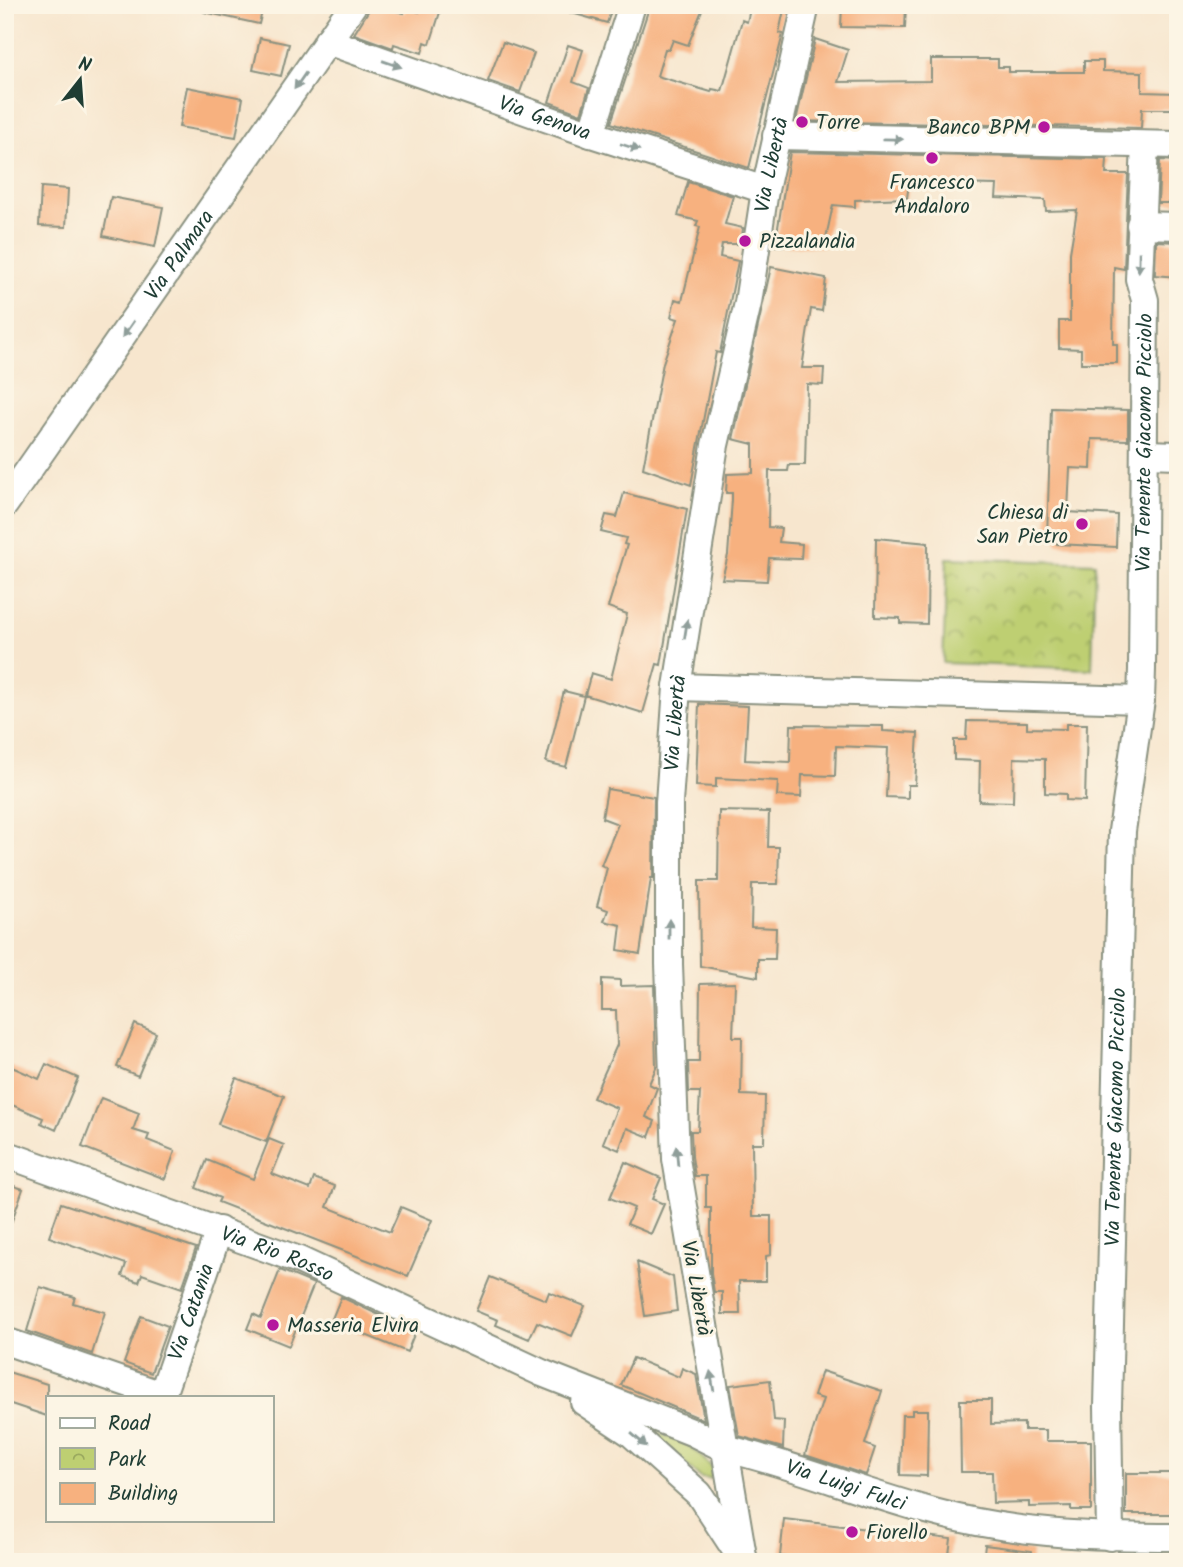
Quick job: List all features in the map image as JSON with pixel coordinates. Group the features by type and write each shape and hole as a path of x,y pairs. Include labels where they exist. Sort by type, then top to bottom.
{"street":[{"name":"Via Palmara","path":"5,504 353,5"},
{"path":"591,134 632,5"},
{"name":"Via Libertà","path":"744,1562 676,1159 669,937 669,803 677,687 715,445 748,303 765,190 806,5"},
{"name":"Via Genova","path":"327,41 591,134 765,190"},
{"path":"776,136 1178,145"},
{"name":"Via Tenente Giacomo Picciolo","path":"1110,1537 1108,1406 1122,831 1141,700 1146,454 1145,300 1139,279 1145,145"},
{"path":"1140,225 1178,226"},
{"path":"1146,454 1178,455"},
{"path":"677,687 1141,700"},
{"name":"Via Rio Rosso","path":"5,1154 219,1230 377,1294 542,1373"},
{"name":"Via Catania","path":"5,1341 162,1395 219,1230"},
{"path":"542,1373 632,1434 699,1494 744,1562"},
{"name":"Via Luigi Fulci","path":"542,1373 694,1433 724,1448 935,1512 987,1524 1110,1537 1178,1537"},
{"path":"699,1494 718,1493 730,1482"}],"green space":[{"path":"947,558 1095,563 1092,669 943,663"},
{"path":"644,1427 689,1445 712,1467 711,1479 701,1478"}],"building":[{"path":"205,5 263,7 259,24 204,12"},
{"path":"372,5 404,13 405,8 419,12 421,5 441,9 430,44 425,42 422,53 394,44 393,48 354,34"},
{"path":"562,5 613,5 607,23 561,10"},
{"path":"650,5 704,5 688,45 673,40 669,50 665,49 657,76 711,92 712,89 722,91 742,20 747,22 751,5 785,5 779,33 783,34 749,168 611,123"},
{"path":"842,5 906,5 905,28 841,27"},
{"path":"260,38 289,44 281,76 253,70"},
{"path":"815,39 848,50 838,82 931,81 931,59 998,59 998,67 1009,67 1009,72 1084,72 1084,61 1103,61 1103,71 1142,72 1142,92 1178,93 1178,109 1142,109 1141,128 796,121"},
{"path":"503,42 534,53 520,92 488,81"},
{"path":"568,45 583,50 573,82 589,88 581,114 549,102"},
{"path":"187,87 243,98 236,137 179,127"},
{"path":"790,152 1107,159 1106,174 1128,174 1124,269 1114,267 1113,344 1117,344 1117,363 1081,363 1081,349 1059,348 1059,321 1070,321 1070,253 1077,210 1046,211 1045,200 996,198 997,185 909,183 907,198 855,200 855,207 833,205 824,247 775,246"},
{"path":"1160,160 1178,161 1178,203 1158,203"},
{"path":"688,182 733,196 725,224 743,228 741,244 722,244 720,257 738,261 720,353 716,352 691,485 643,468 663,363 678,319 671,317 675,299 682,301 700,227 696,226 698,221 678,216"},
{"path":"41,187 68,189 66,227 39,226"},
{"path":"111,197 163,207 155,247 103,236"},
{"path":"1156,241 1178,242 1178,277 1155,275"},
{"path":"771,267 826,278 822,311 811,309 802,368 824,368 823,385 807,384 805,465 789,465 788,471 769,471 768,527 781,528 779,542 802,544 801,559 769,558 767,581 722,579 728,555 732,500 732,493 726,493 727,474 753,473 753,444 733,439"},
{"path":"1051,408 1128,410 1128,440 1092,439 1091,469 1070,468 1068,512 1117,515 1116,547 1057,544 1057,540 1047,539"},
{"path":"624,493 687,509 661,665 657,664 643,713 585,695 591,673 611,679 627,614 608,607 627,545 624,544 626,538 601,532 606,515 617,517"},
{"path":"876,538 928,543 927,624 900,623 900,618 875,617"},
{"path":"564,691 584,696 566,767 546,762"},
{"path":"699,704 748,706 745,760 790,762 791,725 883,726 883,731 918,733 915,785 908,785 908,798 886,797 888,748 836,746 835,776 802,775 801,797 777,796 778,781 716,778 716,787 696,786"},
{"path":"967,721 1027,722 1027,728 1066,729 1066,724 1087,724 1085,801 1066,800 1066,794 1045,793 1045,759 1014,758 1013,802 979,801 980,761 954,760 954,740 966,740"},
{"path":"607,789 654,797 653,878 640,954 618,950 621,925 604,921 608,910 597,906 607,868 601,865 618,824 602,818"},
{"path":"719,811 769,812 768,847 779,847 778,884 752,884 751,927 776,928 775,959 758,959 758,977 700,966 699,881 718,881"},
{"path":"602,979 620,980 620,986 654,985 656,1068 649,1084 657,1088 646,1117 655,1121 649,1137 627,1128 619,1150 603,1143 617,1108 593,1098 617,1045 616,1010 602,1010"},
{"path":"735,983 733,1037 742,1037 741,1095 765,1096 764,1143 752,1143 753,1216 771,1216 771,1255 766,1256 766,1281 739,1281 740,1314 722,1314 722,1292 714,1292 711,1273 711,1208 706,1208 706,1176 695,1176 692,1157 691,1131 698,1131 700,1092 689,1092 688,1062 699,1062 700,984"},
{"path":"135,1024 156,1033 138,1076 117,1067"},
{"path":"5,1064 39,1079 46,1064 78,1078 56,1130 41,1123 43,1118 5,1102"},
{"path":"236,1078 284,1096 266,1142 218,1124"},
{"path":"101,1098 139,1113 133,1130 149,1135 147,1140 175,1151 165,1179 82,1147"},
{"path":"269,1139 284,1145 272,1174 310,1189 314,1178 335,1186 327,1207 390,1232 401,1207 432,1220 408,1276 218,1202 220,1198 196,1188 207,1160 253,1179"},
{"path":"625,1162 661,1178 652,1199 664,1204 651,1234 627,1224 634,1208 610,1198"},
{"path":"5,1183 23,1189 8,1232 5,1232"},
{"path":"61,1203 196,1248 182,1288 142,1274 139,1282 122,1276 126,1264 49,1237"},
{"path":"637,1262 673,1277 677,1311 645,1316"},
{"path":"280,1270 314,1284 289,1346 247,1329 253,1314 261,1318"},
{"path":"490,1277 546,1300 549,1292 585,1306 572,1336 537,1322 529,1339 496,1325 498,1320 476,1311"},
{"path":"40,1287 75,1297 73,1303 105,1312 92,1354 27,1331"},
{"path":"341,1297 415,1332 407,1352 331,1321"},
{"path":"141,1316 168,1326 151,1373 124,1363"},
{"path":"633,1358 679,1377 682,1368 696,1374 704,1420 621,1385"},
{"path":"5,1371 47,1384 46,1416 5,1402"},
{"path":"822,1371 882,1391 865,1444 875,1448 866,1475 805,1455 823,1399 814,1396"},
{"path":"770,1380 774,1420 784,1421 783,1448 739,1436 730,1385"},
{"path":"960,1400 991,1400 991,1424 1024,1423 1024,1430 1046,1430 1046,1441 1091,1441 1091,1510 1071,1510 1071,1506 1029,1507 1029,1502 993,1503 992,1472 961,1472"},
{"path":"912,1410 928,1410 927,1476 900,1475 902,1415 912,1415"},
{"path":"1126,1473 1178,1473 1178,1514 1126,1514"},
{"path":"784,1519 951,1539 948,1562 786,1562 786,1557 780,1556"},
{"path":"985,1545 1032,1551 1031,1562 983,1562"}],"place":[{"name":"Torre","path":"802,122"},
{"name":"Banco BPM","path":"1044,127"},
{"name":"Francesco Andaloro","path":"932,158"},
{"name":"Pizzalandia","path":"745,241"},
{"name":"Chiesa di San Pietro","path":"1082,524"},
{"name":"Masseria Elvira","path":"273,1325"},
{"name":"Fiorello","path":"852,1532"}]}
